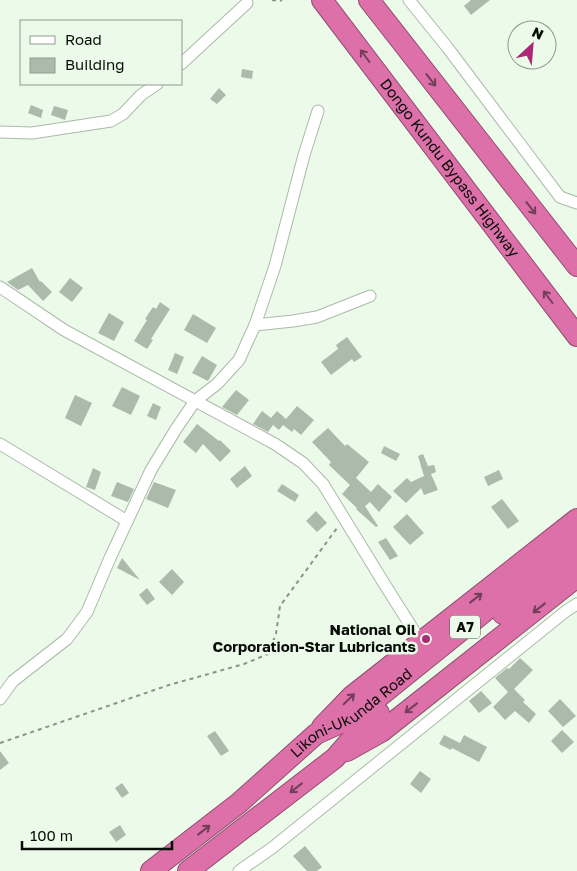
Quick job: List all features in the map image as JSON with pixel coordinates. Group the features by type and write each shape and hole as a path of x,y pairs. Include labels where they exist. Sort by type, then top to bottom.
{"highway":[{"name":"Dongo Kundu Bypass Highway","path":"322,0 577,336"},
{"path":"368,0 577,266"},
{"path":"316,734 352,696 577,519"},
{"name":"Likoni-Ukunda Road","path":"188,871 335,758 358,722 577,537"},
{"name":"Likoni-Ukunda Road","path":"151,871 239,803 316,734 358,722 577,556"},
{"path":"335,758 381,732 577,578"}],"street":[{"path":"409,0 447,47 560,197 577,203"},
{"path":"182,63 247,3"},
{"path":"0,132 32,133 111,121 123,114 141,95 156,85"},
{"path":"0,699 13,681 67,638 87,612 151,470 176,428 195,401 217,384 239,360 256,325 275,266 304,155 318,111"},
{"path":"0,287 64,330 275,444 303,464 323,484 421,642"},
{"path":"256,325 318,316 370,296"},
{"path":"0,444 127,521"},
{"path":"239,871 272,848 577,604"},
{"path":"255,871 272,848"}],"path":[{"path":"272,0 282,0"},
{"path":"0,743 169,685 244,664 268,654 276,634 280,606 344,518"}],"building":[{"path":"471,0 490,0 471,15 464,6"},
{"path":"242,69 253,71 252,79 241,77"},
{"path":"219,88 226,95 217,104 210,99"},
{"path":"31,105 43,110 41,118 28,113"},
{"path":"54,106 68,110 65,120 51,115"},
{"path":"32,268 40,282 52,292 43,301 28,285 18,290 7,282"},
{"path":"70,278 83,288 72,302 59,292"},
{"path":"160,302 170,309 151,339 153,340 147,349 134,341 153,307 156,309"},
{"path":"109,313 124,322 114,341 98,333"},
{"path":"193,314 216,328 207,343 184,330"},
{"path":"347,337 362,357 354,362 352,359 331,375 321,362 338,349 336,345"},
{"path":"175,353 184,357 177,374 168,370"},
{"path":"202,356 217,365 208,381 192,373"},
{"path":"122,387 140,396 131,415 112,406"},
{"path":"236,390 249,400 237,415 222,407"},
{"path":"75,395 92,403 81,426 65,418"},
{"path":"153,403 161,407 156,420 147,416"},
{"path":"297,406 314,420 301,435 294,429 292,432 283,425 279,430 273,425 268,432 253,424 262,411 271,418 277,411 286,419"},
{"path":"197,424 220,440 231,451 220,462 203,444 196,453 183,442"},
{"path":"328,428 345,446 347,444 369,462 356,478 371,492 378,484 392,497 379,512 370,502 365,506 378,526 376,527 342,494 350,485 329,465 331,462 312,442"},
{"path":"384,446 400,454 396,461 381,453"},
{"path":"423,454 428,466 434,465 436,472 431,474 438,490 424,495 421,488 406,503 393,491 407,478 411,482 424,476 418,456"},
{"path":"245,466 252,476 237,488 230,479"},
{"path":"93,468 101,472 95,490 86,487"},
{"path":"499,470 503,479 488,486 484,477"},
{"path":"117,482 134,489 128,502 111,496"},
{"path":"154,482 176,490 168,508 146,499"},
{"path":"282,484 299,495 295,502 277,491"},
{"path":"502,499 519,521 508,529 491,507"},
{"path":"316,511 327,523 317,532 306,521"},
{"path":"407,514 424,533 410,545 393,527"},
{"path":"386,538 398,556 390,560 378,542"},
{"path":"122,558 140,580 117,568"},
{"path":"172,569 184,582 172,595 159,582"},
{"path":"147,588 155,599 147,605 139,595"},
{"path":"520,658 533,670 514,689 525,700 523,702 536,714 529,723 515,711 505,720 493,707 508,692 495,678 507,668 509,669"},
{"path":"481,691 492,703 479,713 469,701"},
{"path":"560,699 576,716 563,727 548,711"},
{"path":"562,730 574,742 562,753 551,741"},
{"path":"215,731 229,751 221,756 207,736"},
{"path":"444,735 460,743 464,735 487,747 479,762 452,748 451,750 439,744"},
{"path":"0,751 9,763 0,770"},
{"path":"420,771 431,779 421,793 410,784"},
{"path":"122,783 129,793 122,798 115,788"},
{"path":"120,825 126,835 116,842 109,832"},
{"path":"305,846 322,867 317,871 307,871 293,856"}],"place":[{"name":"National Oil Corporation-Star Lubricants","path":"426,639"}]}
